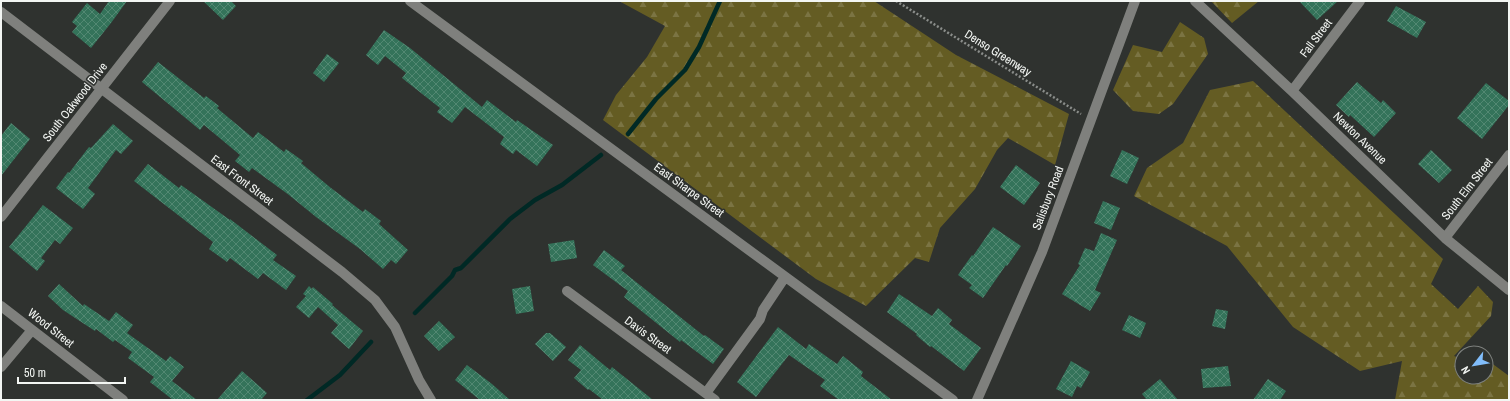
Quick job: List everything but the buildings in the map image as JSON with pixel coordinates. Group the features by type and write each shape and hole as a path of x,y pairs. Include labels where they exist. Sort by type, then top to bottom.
{"street":[{"name":"South Oakwood Drive","path":"1,217 170,1"},
{"name":"East Sharpe Street","path":"410,1 953,400"},
{"name":"Salisbury Road","path":"977,400 1042,252 1135,1"},
{"name":"Newton Avenue","path":"1196,1 1292,90 1445,238 1509,290"},
{"name":"Fall Street","path":"1292,90 1360,1"},
{"name":"East Front Street","path":"1,12 342,272 375,300 395,327 419,380 431,400"},
{"name":"South Elm Street","path":"1445,238 1509,156"},
{"path":"706,394 760,319 763,310 785,277"},
{"name":"Davis Street","path":"567,291 715,400"},
{"name":"Wood Street","path":"1,306 123,400"},
{"path":"1,367 32,330"}],"path":[{"name":"Denso Greenway","path":"896,1 1091,121"}],"green space":[{"path":"619,1 874,1 956,55 1069,114 1055,165 1008,138 997,150 975,189 940,228 929,262 915,258 866,306 816,279 603,120 616,95 647,57 665,26"},
{"path":"1211,1 1259,1 1232,23"},
{"path":"1180,22 1204,38 1208,54 1173,104 1159,114 1133,111 1113,90 1133,45 1162,52"},
{"path":"1253,81 1443,259 1431,284 1458,309 1478,286 1493,302 1491,316 1464,345 1454,345 1454,385 1494,385 1494,365 1509,376 1509,400 1395,400 1402,361 1360,371 1293,327 1227,246 1134,196 1147,168 1183,143 1210,90"}],"waterway":[{"path":"628,134 656,99 685,70 699,47 720,1"},
{"path":"415,313 452,276 455,270 461,268 510,219 535,200 562,185 601,155"},
{"path":"307,400 340,375 371,342"}]}
